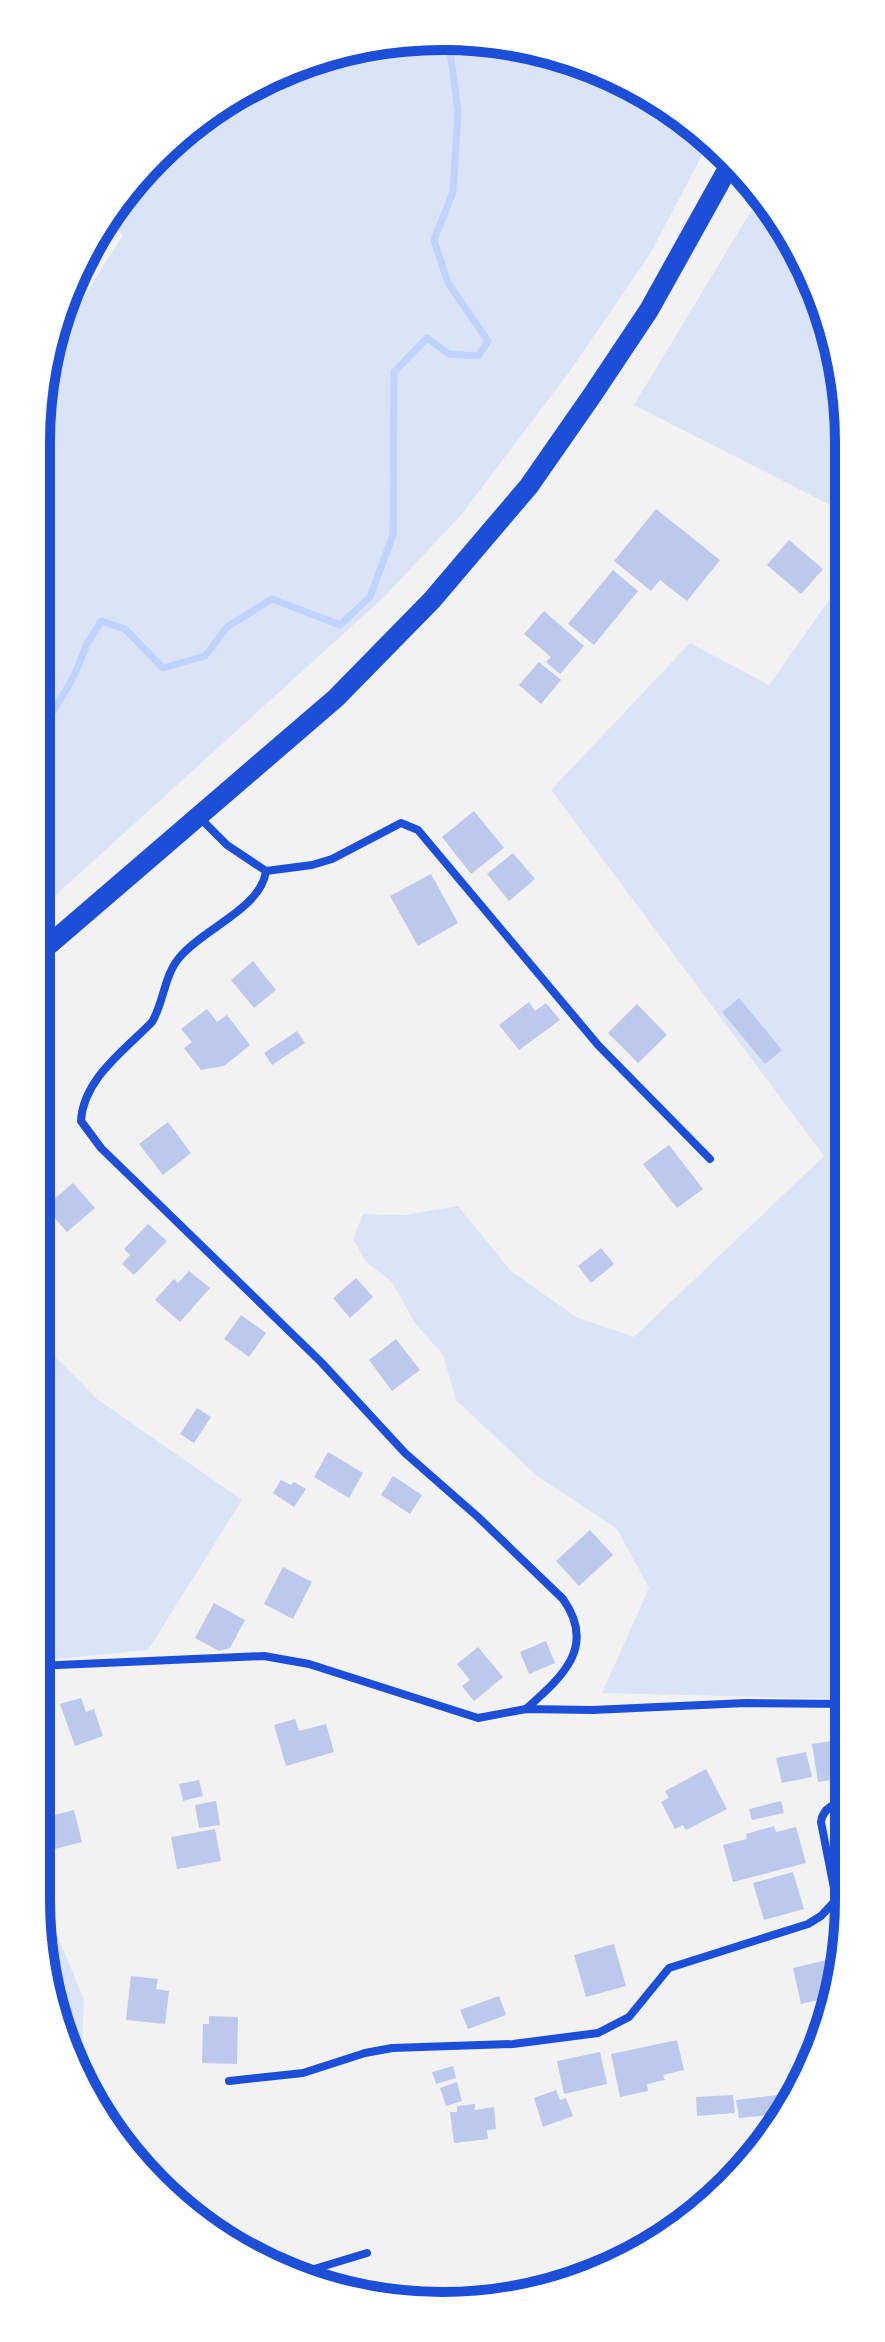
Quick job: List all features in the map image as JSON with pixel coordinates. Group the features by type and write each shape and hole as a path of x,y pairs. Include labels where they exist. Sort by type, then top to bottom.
{"main road":[{"path":"50,944 336,698 381,655 529,486 649,310 726,171"}],"street":[{"path":"198,817 227,845 266,871 332,859 401,823 418,830 598,1045 710,1159"},
{"path":"266,871 261,890 178,959 168,975 158,1012 152,1022 98,1076 85,1097 81,1121 101,1148 321,1362 405,1453 478,1517 563,1599 574,1614 578,1629 576,1648 568,1667 526,1709"},
{"path":"50,1665 264,1656 309,1664 478,1718 526,1709 835,1704"},
{"path":"835,1803 822,1815 835,1901"},
{"path":"229,2081 303,2073 365,2053 392,2048 513,2044 598,2033 629,2017 669,1968 808,1924 835,1901"},
{"path":"312,2270 367,2253"}],"shaded area":[{"path":"468,51 544,63 616,90 661,116 705,150 650,254 570,371 462,514 383,598 50,900 50,442 53,391 70,319 123,235 113,228 147,184 184,147 224,116 292,80 341,63 391,53"},
{"path":"755,205 795,269 822,341 832,391 835,507 634,405"},
{"path":"835,592 835,1699 602,1693 649,1588 617,1529 537,1476 456,1400 443,1355 415,1323 392,1282 365,1261 353,1239 363,1214 404,1215 458,1206 511,1271 576,1317 634,1337 824,1156 551,790 690,643 769,685"},
{"path":"50,1351 97,1399 242,1500 148,1650 50,1660"},
{"path":"51,1920 84,2000 82,2054 63,2001 53,1951"}],"building":[{"path":"656,509 720,560 687,601 660,580 651,591 614,561"},
{"path":"789,540 823,569 801,594 767,565"},
{"path":"613,570 638,591 594,645 568,624"},
{"path":"544,611 584,646 560,674 546,662 551,657 524,634"},
{"path":"539,662 561,680 541,704 519,685"},
{"path":"474,811 504,848 471,874 442,837"},
{"path":"513,853 535,879 509,901 487,874"},
{"path":"431,874 458,923 418,946 390,896"},
{"path":"253,961 276,990 254,1008 231,980"},
{"path":"739,998 782,1050 765,1064 722,1012"},
{"path":"529,1002 535,1011 546,1003 560,1020 519,1050 499,1025"},
{"path":"637,1004 667,1035 638,1063 608,1033"},
{"path":"207,1009 217,1022 227,1015 250,1045 224,1066 201,1070 184,1048 192,1042 181,1029"},
{"path":"297,1031 305,1043 272,1065 264,1053"},
{"path":"168,1122 191,1153 163,1175 139,1144"},
{"path":"669,1145 703,1189 677,1208 643,1164"},
{"path":"73,1183 95,1208 67,1232 50,1213 50,1203"},
{"path":"148,1224 167,1241 134,1275 122,1264 130,1255 124,1249"},
{"path":"601,1248 614,1264 591,1283 578,1266"},
{"path":"189,1271 210,1288 180,1322 155,1300 174,1279 178,1283"},
{"path":"356,1278 373,1297 350,1318 333,1298"},
{"path":"241,1315 266,1333 249,1357 224,1339"},
{"path":"396,1339 420,1370 392,1391 369,1360"},
{"path":"197,1408 211,1417 194,1443 180,1434"},
{"path":"328,1452 363,1473 349,1498 314,1477"},
{"path":"393,1476 422,1495 410,1514 381,1495"},
{"path":"281,1480 291,1485 294,1482 306,1489 294,1507 273,1493"},
{"path":"590,1530 613,1555 579,1586 556,1561"},
{"path":"283,1567 312,1582 293,1619 264,1604"},
{"path":"214,1603 245,1620 230,1648 219,1651 195,1638"},
{"path":"546,1641 555,1663 529,1674 520,1652"},
{"path":"478,1647 503,1677 474,1701 462,1686 470,1680 457,1664"},
{"path":"81,1698 86,1712 94,1709 103,1736 75,1746 60,1704"},
{"path":"295,1719 299,1731 326,1724 334,1752 286,1766 274,1725"},
{"path":"835,1741 835,1779 818,1782 812,1744"},
{"path":"806,1752 812,1777 782,1783 776,1758"},
{"path":"706,1769 727,1809 686,1830 683,1825 675,1829 661,1802 669,1798 665,1791"},
{"path":"199,1780 203,1796 183,1801 179,1784"},
{"path":"216,1801 220,1825 199,1828 195,1805"},
{"path":"781,1801 784,1813 752,1820 749,1809"},
{"path":"74,1810 82,1842 55,1849 50,1816"},
{"path":"774,1826 776,1832 796,1827 806,1863 733,1882 723,1845 747,1839 746,1834"},
{"path":"215,1829 221,1861 177,1869 171,1837"},
{"path":"793,1872 804,1909 764,1920 753,1883"},
{"path":"614,1944 626,1986 586,1997 574,1955"},
{"path":"830,1959 822,1999 801,2004 793,1968"},
{"path":"131,1976 158,1979 156,1989 169,1991 165,2024 126,2020"},
{"path":"499,1996 506,2015 468,2029 460,2010"},
{"path":"209,2016 238,2017 237,2064 202,2063 203,2024 209,2024"},
{"path":"677,2040 684,2070 663,2075 665,2080 647,2084 648,2091 620,2097 611,2054"},
{"path":"600,2052 607,2084 564,2094 557,2061"},
{"path":"453,2066 456,2078 436,2084 432,2072"},
{"path":"457,2082 462,2101 446,2106 440,2088"},
{"path":"556,2090 560,2100 566,2098 573,2116 543,2127 534,2098"},
{"path":"733,2095 735,2113 697,2116 696,2097"},
{"path":"778,2095 779,2102 771,2115 739,2118 736,2100"},
{"path":"475,2104 475,2110 494,2107 496,2129 487,2130 488,2139 454,2143 450,2112 457,2112 457,2106"}],"waterway":[{"path":"50,717 101,621 125,629 163,668 205,656 227,627 272,599 340,625 370,597 393,535 394,372 427,338 449,354 478,356 488,341 448,283 434,240 453,192 458,111 450,50"}]}
